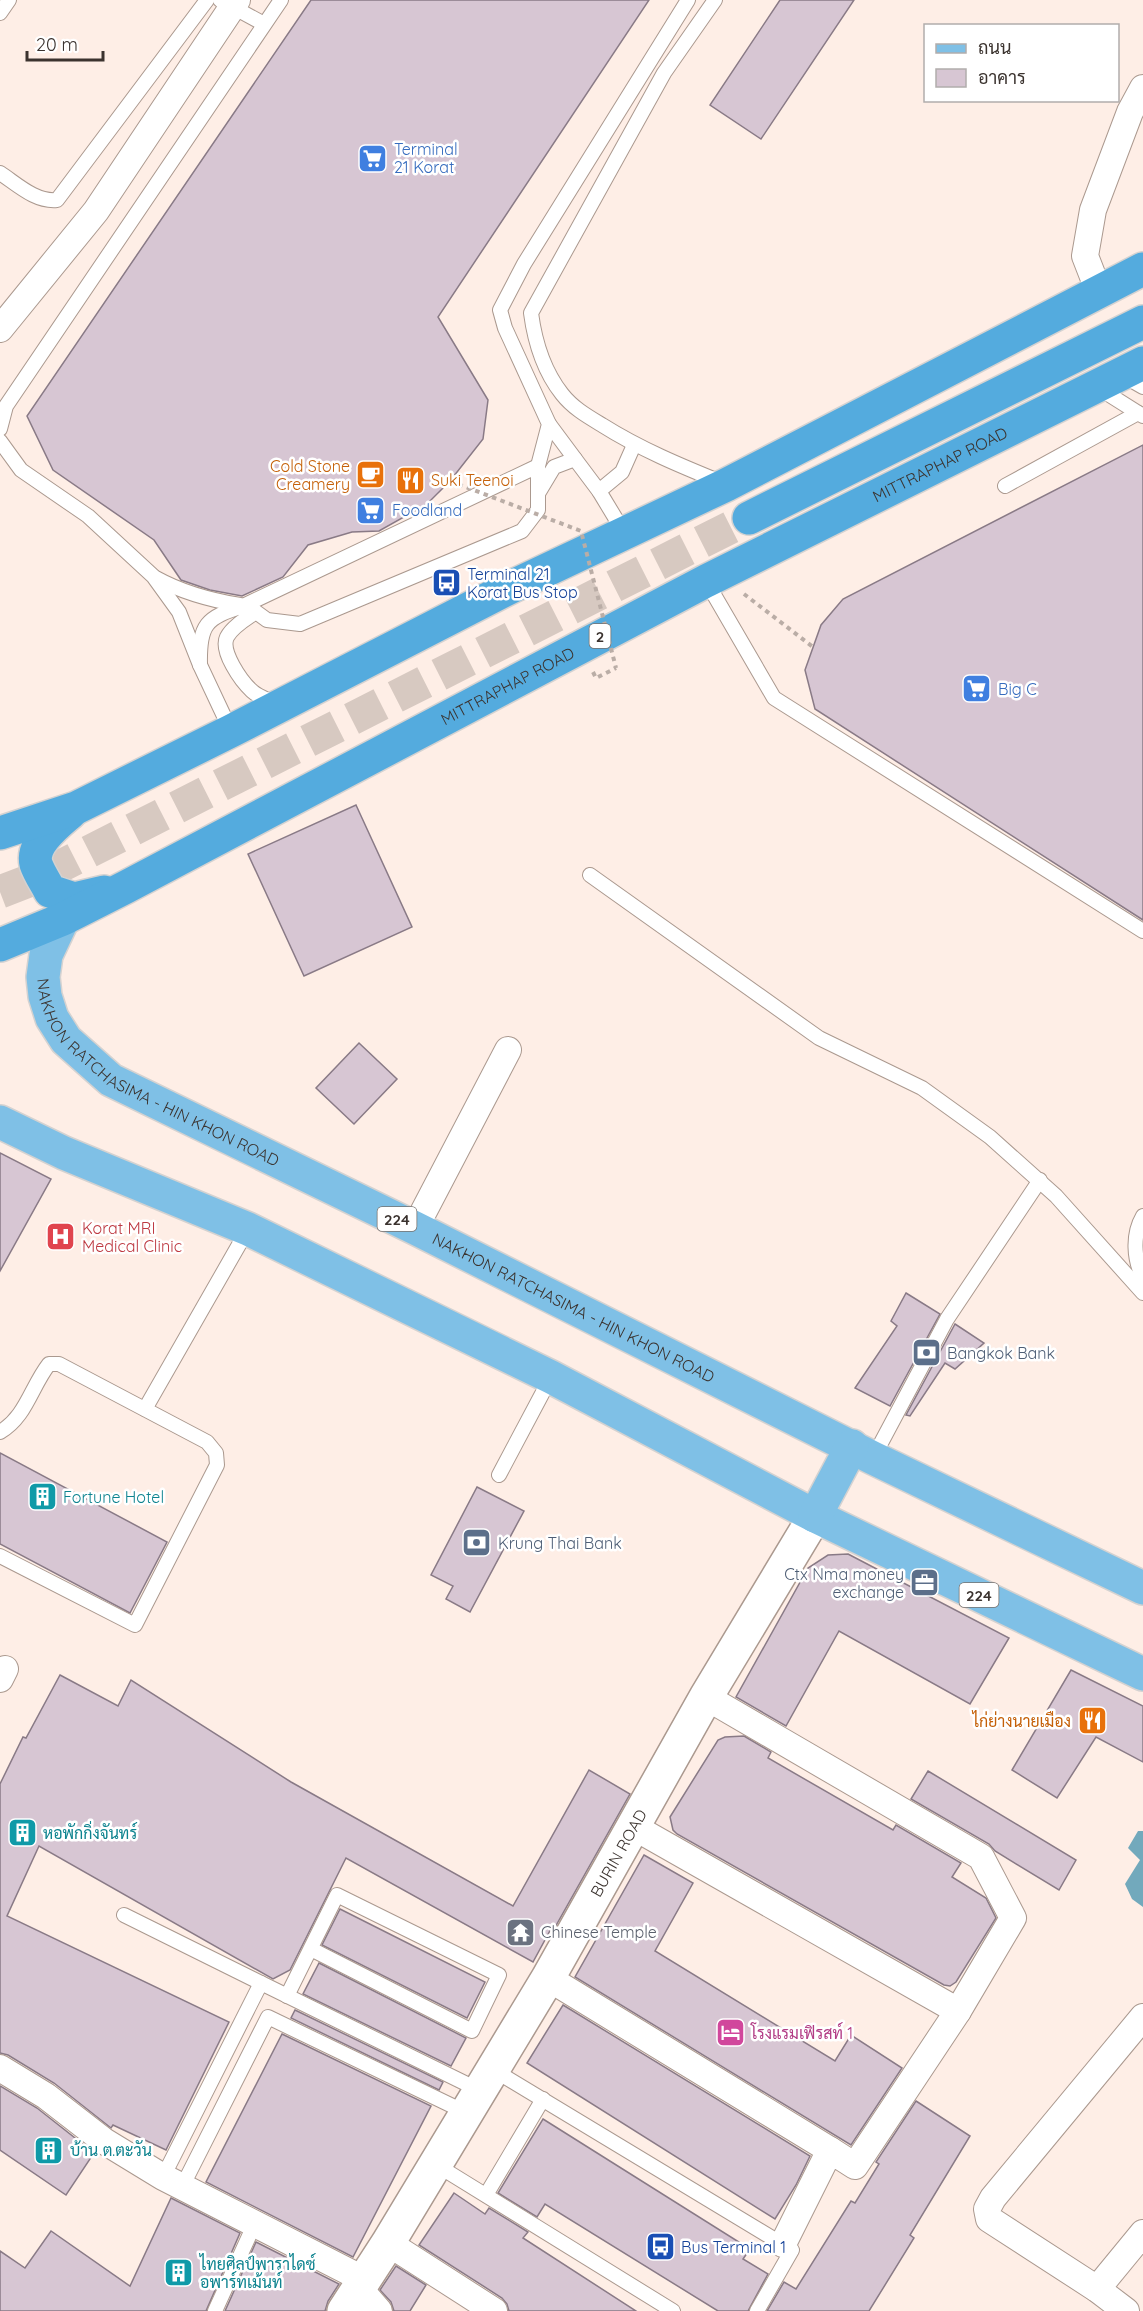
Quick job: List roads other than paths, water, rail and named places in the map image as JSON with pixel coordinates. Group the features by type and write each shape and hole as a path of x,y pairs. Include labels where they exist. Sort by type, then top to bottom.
{"highway":[{"path":"0,833 76,808 281,706 513,586 726,485 1143,269"},
{"path":"749,518 1143,322"},
{"name":"MITTRAPHAP ROAD","path":"0,945 63,919 126,887 706,581 1126,378"},
{"path":"76,808 49,831 38,849 36,863 50,891 74,899 126,887"}],"main road":[{"name":"NAKHON RATCHASIMA - HIN KHON ROAD","path":"63,919 46,955 43,977 45,996 52,1018 66,1040 111,1080 1143,1588"},
{"name":"224","path":"0,1122 64,1153 248,1229 550,1377 815,1516 1143,1674"},
{"path":"815,1516 863,1452"}],"street":[{"path":"0,328 96,211 230,2"},
{"path":"1099,292 1084,256 1093,210 1130,112 1143,88"},
{"path":"415,1228 508,1050"},
{"name":"BURIN ROAD","path":"361,2297 388,2243 434,2163 548,1978 706,1697 815,1516"},
{"path":"548,1978 855,2166 958,2011 1013,1918 981,1857 706,1697"},
{"path":"634,1827 958,2011"},
{"path":"1126,2311 1097,2289 989,2219 987,2209 993,2198 1143,2017"},
{"path":"0,2068 46,2096 104,2141 172,2182 255,2223 361,2297"},
{"path":"783,2244 830,2150"},
{"path":"1097,2289 1143,2233"},
{"path":"388,2243 494,2311"}],"lane":[{"path":"0,13 9,0"},
{"path":"0,173 39,198 47,201 57,200 207,0"},
{"path":"0,429 6,406 281,0"},
{"path":"625,534 599,491 549,424 505,328 500,310 524,264 688,0"},
{"path":"715,0 664,74 531,313 540,356 551,378 577,410 634,445 726,485"},
{"path":"230,2 264,24"},
{"path":"1005,486 1141,415 1126,378"},
{"path":"153,576 208,600 249,609 267,620 300,624 522,531 538,510 538,466 549,424"},
{"path":"0,441 21,470 88,516 153,576 179,612 200,665 231,731"},
{"path":"599,491 622,472 634,445"},
{"path":"538,494 554,467 575,459"},
{"path":"200,665 199,643 205,625 218,614 249,609 538,466"},
{"path":"706,581 774,698 1143,931"},
{"path":"249,609 225,640 226,652 236,672 252,692 281,706"},
{"path":"590,875 819,1038 922,1088 990,1137 1040,1180 1143,1293"},
{"path":"863,1452 947,1319 1040,1180"},
{"path":"1143,1216 1138,1224 1135,1242 1139,1270 1143,1278"},
{"path":"145,1409 248,1229"},
{"path":"0,1432 11,1426 19,1416 49,1364 59,1364 207,1442 216,1453 217,1465 135,1625 0,1556"},
{"path":"499,1475 550,1377"},
{"path":"287,1996 337,1895 499,1975 472,2031 311,1949"},
{"path":"124,1915 479,2090"},
{"path":"172,2182 261,1983"},
{"path":"172,2182 268,2017 479,2090 543,2099 792,2250 757,2311"},
{"path":"486,2195 543,2099"},
{"path":"434,2163 673,2311"},
{"path":"215,2311 255,2223"}],"water":[{"path":"1138,1831 1143,1831 1143,1907 1132,1899 1125,1884 1140,1860 1128,1848"}],"tunnel":[{"path":"0,892 39,877 749,518"}],"place":[{"name":"Terminal 21 Korat","path":"373,158"},
{"name":"Cold Stone Creamery","path":"371,475"},
{"name":"Suki Teenoi","path":"410,480"},
{"name":"Foodland","path":"371,510"},
{"name":"Terminal 21 Korat Bus Stop","path":"446,583"},
{"name":"Big C","path":"977,689"},
{"name":"Korat MRI Medical Clinic","path":"61,1237"},
{"name":"Bangkok Bank","path":"926,1353"},
{"name":"Fortune Hotel","path":"42,1497"},
{"name":"Krung Thai Bank","path":"477,1543"},
{"name":"Ctx Nma money exchange","path":"925,1583"},
{"name":"ไก่ย่างนายเมือง","path":"1092,1721"},
{"name":"หอพักกิ่งจันทร์","path":"22,1833"},
{"name":"Chinese Temple","path":"520,1932"},
{"name":"โรงแรมเฟิรสท์ 1","path":"730,2033"},
{"name":"บ้าน ต.ตะวัน","path":"49,2150"},
{"name":"Bus Terminal 1","path":"660,2247"},
{"name":"ไทยศิลป์พาราไดซ์ อพาร์ทเม้นท์","path":"179,2273"}]}
